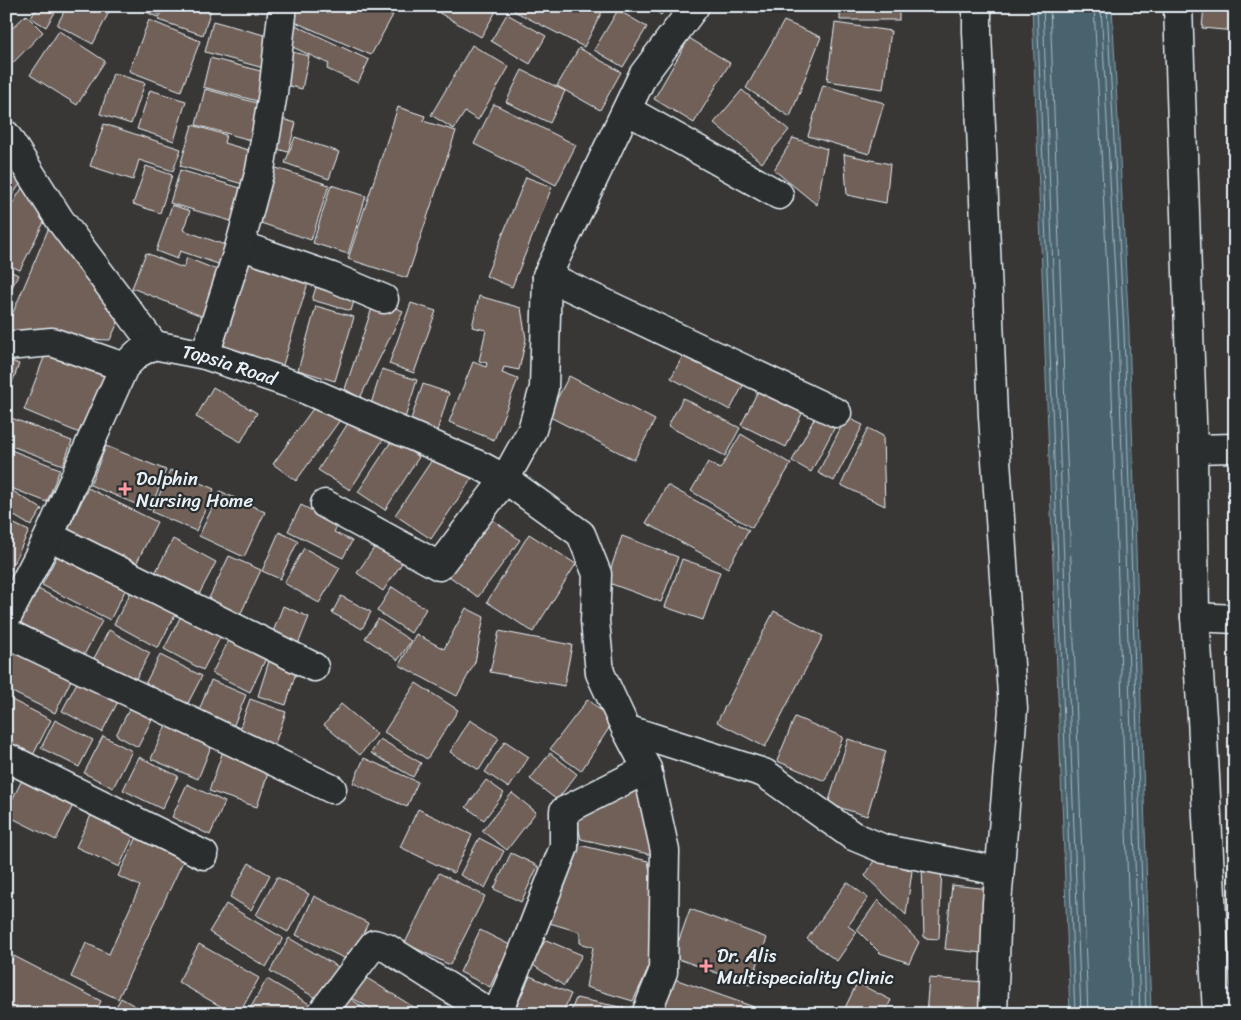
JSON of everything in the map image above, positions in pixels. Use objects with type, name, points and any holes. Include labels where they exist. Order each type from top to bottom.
[{"type":"street","points":[[326,504],[438,566],[505,479],[532,430],[544,388],[547,276],[644,74],[695,6]]},
{"type":"street","points":[[977,6],[993,416],[1013,709],[999,871],[993,1014]]},
{"type":"street","points":[[1178,6],[1193,449],[1195,617],[1217,1014]]},
{"type":"street","points":[[205,355],[240,245],[260,170],[273,93],[282,14]]},
{"type":"street","points":[[627,110],[779,194]]},
{"type":"street","points":[[6,135],[60,220],[154,345],[137,354],[124,367],[49,536],[6,619]]},
{"type":"street","points":[[240,245],[332,277],[384,299]]},
{"type":"street","points":[[547,276],[837,413]]},
{"type":"street","points":[[6,346],[52,342],[124,367]]},
{"type":"street","name":"Topsia Road","points":[[154,345],[205,355],[297,386],[480,466],[505,479],[581,534],[597,574],[595,621],[600,673],[626,729]]},
{"type":"street","points":[[1193,449],[1235,448]]},
{"type":"street","points":[[49,536],[314,667]]},
{"type":"street","points":[[1195,617],[1235,619]]},
{"type":"street","points":[[6,633],[332,789]]},
{"type":"street","points":[[626,729],[764,773],[853,836],[884,850],[999,871]]},
{"type":"street","points":[[626,729],[647,769],[665,851],[663,972],[646,1014]]},
{"type":"street","points":[[6,757],[204,855]]},
{"type":"street","points":[[497,1014],[564,847],[564,810],[647,769]]},
{"type":"street","points":[[321,1014],[374,944],[387,948],[491,1014]]},
{"type":"water","points":[[1032,6],[1112,6],[1129,332],[1151,1014],[1070,1014]]},
{"type":"building","points":[[6,6],[16,6],[6,18]]},
{"type":"building","points":[[38,6],[59,6],[46,27],[31,18]]},
{"type":"building","points":[[67,6],[112,6],[93,44],[57,25]]},
{"type":"building","points":[[133,6],[162,6],[157,17]]},
{"type":"building","points":[[164,6],[212,6],[203,35],[158,20]]},
{"type":"building","points":[[288,6],[362,6],[393,15],[371,55],[288,19]]},
{"type":"building","points":[[439,6],[499,6],[481,37],[436,11]]},
{"type":"building","points":[[516,6],[605,6],[584,47],[514,11]]},
{"type":"building","points":[[649,6],[668,6],[661,15]]},
{"type":"building","points":[[840,6],[899,6],[899,20],[840,20]]},
{"type":"building","points":[[1204,6],[1235,6],[1235,31],[1202,28]]},
{"type":"building","points":[[618,10],[647,27],[623,67],[594,50]]},
{"type":"building","points":[[507,14],[546,36],[530,64],[491,41]]},
{"type":"building","points":[[26,15],[43,32],[6,70],[6,34]]},
{"type":"building","points":[[149,20],[200,41],[181,91],[129,71]]},
{"type":"building","points":[[213,21],[275,38],[267,69],[205,52]]},
{"type":"building","points":[[784,21],[821,37],[790,117],[746,88]]},
{"type":"building","points":[[291,23],[369,60],[358,83],[327,69],[329,64],[282,42]]},
{"type":"building","points":[[835,23],[891,31],[883,89],[827,81]]},
{"type":"building","points":[[59,31],[105,61],[77,105],[30,75]]},
{"type":"building","points":[[689,38],[730,63],[694,123],[654,99]]},
{"type":"building","points":[[472,45],[509,67],[478,120],[465,112],[454,129],[431,115]]},
{"type":"building","points":[[579,48],[621,72],[600,110],[557,86]]},
{"type":"building","points":[[284,50],[309,56],[302,89],[277,83]]},
{"type":"building","points":[[210,58],[272,74],[265,103],[203,87]]},
{"type":"building","points":[[522,70],[565,91],[550,123],[506,102]]},
{"type":"building","points":[[113,73],[145,83],[131,124],[100,114]]},
{"type":"building","points":[[823,85],[884,103],[869,154],[808,136]]},
{"type":"building","points":[[205,89],[268,106],[258,142],[196,125]]},
{"type":"building","points":[[150,90],[186,101],[174,141],[137,129]]},
{"type":"building","points":[[742,90],[789,130],[762,163],[714,123]]},
{"type":"building","points":[[494,104],[576,145],[556,185],[474,144]]},
{"type":"building","points":[[398,107],[425,116],[423,121],[456,131],[407,278],[348,259]]},
{"type":"building","points":[[279,118],[296,123],[288,152],[270,147]]},
{"type":"building","points":[[104,124],[181,149],[173,171],[139,160],[133,180],[90,166]]},
{"type":"building","points":[[192,125],[226,135],[224,143],[255,152],[246,185],[180,166]]},
{"type":"building","points":[[295,137],[339,152],[329,179],[285,163]]},
{"type":"building","points":[[793,138],[827,149],[817,205],[774,170]]},
{"type":"building","points":[[6,145],[24,178],[6,205]]},
{"type":"building","points":[[844,154],[890,164],[886,203],[847,195]]},
{"type":"building","points":[[267,165],[329,185],[311,240],[249,219]]},
{"type":"building","points":[[146,166],[172,175],[160,213],[133,204]]},
{"type":"building","points":[[180,170],[244,189],[234,222],[170,203]]},
{"type":"building","points":[[526,177],[552,187],[512,287],[486,276]]},
{"type":"building","points":[[27,180],[48,214],[20,270],[6,264],[6,214]]},
{"type":"building","points":[[331,185],[366,196],[348,254],[313,243]]},
{"type":"building","points":[[172,205],[190,211],[183,230],[228,246],[221,265],[180,251],[177,259],[156,251]]},
{"type":"building","points":[[50,225],[119,320],[110,340],[6,336],[6,329]]},
{"type":"building","points":[[146,253],[183,268],[187,258],[222,272],[204,317],[132,288]]},
{"type":"building","points":[[252,254],[311,273],[282,368],[222,350]]},
{"type":"building","points":[[6,269],[18,275],[6,300]]},
{"type":"building","points":[[318,281],[357,291],[351,311],[312,300]]},
{"type":"building","points":[[479,296],[521,308],[526,339],[519,370],[504,367],[502,373],[518,379],[494,440],[449,422],[473,362],[486,367],[487,363],[479,361],[486,330],[472,327]]},
{"type":"building","points":[[375,299],[403,311],[360,398],[345,389]]},
{"type":"building","points":[[411,303],[436,311],[414,373],[389,364]]},
{"type":"building","points":[[316,306],[354,317],[335,381],[298,370]]},
{"type":"building","points":[[688,346],[747,378],[730,410],[671,378]]},
{"type":"building","points":[[48,347],[107,370],[82,434],[24,410]]},
{"type":"building","points":[[6,359],[19,364],[6,400]]},
{"type":"building","points":[[382,369],[417,380],[405,418],[370,407]]},
{"type":"building","points":[[569,376],[655,420],[634,460],[548,416]]},
{"type":"building","points":[[764,379],[808,401],[786,447],[741,425]]},
{"type":"building","points":[[423,384],[449,393],[437,431],[410,422]]},
{"type":"building","points":[[213,387],[257,413],[241,442],[196,417]]},
{"type":"building","points":[[683,398],[740,428],[725,456],[668,426]]},
{"type":"building","points":[[317,403],[340,420],[296,481],[273,464]]},
{"type":"building","points":[[817,413],[837,423],[811,472],[792,461]]},
{"type":"building","points":[[6,416],[72,441],[63,465],[6,444]]},
{"type":"building","points":[[352,417],[384,438],[350,490],[318,470]]},
{"type":"building","points":[[846,417],[863,425],[834,481],[818,473]]},
{"type":"building","points":[[868,428],[883,436],[885,506],[841,485]]},
{"type":"building","points":[[741,434],[791,464],[752,528],[691,491],[708,462],[720,469]]},
{"type":"building","points":[[392,440],[419,457],[385,510],[358,492]]},
{"type":"building","points":[[106,446],[166,470],[150,510],[90,485]]},
{"type":"building","points":[[6,448],[60,469],[47,502],[6,486]]},
{"type":"building","points":[[436,454],[472,478],[431,539],[395,515]]},
{"type":"building","points":[[170,470],[214,489],[196,531],[152,512]]},
{"type":"building","points":[[667,485],[749,530],[728,568],[646,523]]},
{"type":"building","points":[[6,487],[42,509],[31,526],[6,511]]},
{"type":"building","points":[[88,488],[157,522],[135,566],[67,532]]},
{"type":"building","points":[[220,491],[265,512],[244,557],[199,536]]},
{"type":"building","points":[[301,505],[338,524],[334,532],[352,541],[343,558],[288,531]]},
{"type":"building","points":[[484,513],[520,540],[478,597],[442,571]]},
{"type":"building","points":[[6,520],[29,531],[9,572],[6,571]]},
{"type":"building","points":[[279,532],[298,541],[280,579],[262,571]]},
{"type":"building","points":[[529,534],[576,564],[533,632],[487,602]]},
{"type":"building","points":[[622,536],[678,557],[661,602],[606,582]]},
{"type":"building","points":[[173,539],[216,562],[196,600],[153,577]]},
{"type":"building","points":[[378,542],[404,560],[383,591],[357,573]]},
{"type":"building","points":[[61,548],[129,583],[110,620],[42,585]]},
{"type":"building","points":[[304,548],[340,568],[319,603],[284,583]]},
{"type":"building","points":[[229,556],[261,570],[235,626],[203,611]]},
{"type":"building","points":[[682,559],[720,572],[703,620],[665,607]]},
{"type":"building","points":[[134,586],[178,609],[158,648],[114,624]]},
{"type":"building","points":[[392,587],[426,609],[411,633],[377,611]]},
{"type":"building","points":[[36,588],[102,621],[84,655],[19,622]]},
{"type":"building","points":[[341,596],[371,612],[362,629],[332,613]]},
{"type":"building","points":[[283,606],[309,617],[297,647],[271,637]]},
{"type":"building","points":[[466,608],[484,617],[475,662],[457,696],[399,665],[416,634],[444,649]]},
{"type":"building","points":[[774,611],[823,636],[765,747],[717,722]]},
{"type":"building","points":[[182,614],[222,634],[203,670],[164,649]]},
{"type":"building","points":[[378,619],[411,641],[398,660],[365,638]]},
{"type":"building","points":[[109,630],[150,653],[133,684],[92,662]]},
{"type":"building","points":[[499,631],[572,645],[564,686],[490,672]]},
{"type":"building","points":[[231,636],[268,654],[250,692],[212,673]]},
{"type":"building","points":[[9,648],[72,678],[55,713],[6,689],[6,655]]},
{"type":"building","points":[[160,655],[202,676],[185,709],[143,688]]},
{"type":"building","points":[[270,658],[298,666],[286,705],[258,696]]},
{"type":"building","points":[[82,673],[122,694],[102,732],[62,711]]},
{"type":"building","points":[[211,680],[246,695],[231,732],[196,718]]},
{"type":"building","points":[[416,683],[458,710],[427,759],[384,732]]},
{"type":"building","points":[[6,697],[51,720],[30,761],[6,749]]},
{"type":"building","points":[[250,699],[286,712],[272,752],[236,739]]},
{"type":"building","points":[[588,699],[613,722],[581,771],[550,749]]},
{"type":"building","points":[[133,702],[155,713],[138,747],[116,735]]},
{"type":"building","points":[[341,704],[377,734],[360,755],[324,725]]},
{"type":"building","points":[[795,717],[843,737],[825,781],[777,761]]},
{"type":"building","points":[[55,720],[93,740],[79,767],[41,748]]},
{"type":"building","points":[[470,720],[499,738],[479,770],[450,752]]},
{"type":"building","points":[[166,725],[212,744],[198,779],[151,759]]},
{"type":"building","points":[[103,736],[132,751],[113,788],[84,773]]},
{"type":"building","points":[[380,739],[421,763],[413,777],[371,753]]},
{"type":"building","points":[[848,739],[886,751],[867,816],[828,804]]},
{"type":"building","points":[[505,741],[529,757],[509,788],[485,772]]},
{"type":"building","points":[[223,751],[270,767],[257,807],[209,791]]},
{"type":"building","points":[[550,753],[577,774],[557,800],[530,779]]},
{"type":"building","points":[[139,757],[178,776],[162,809],[123,790]]},
{"type":"building","points":[[364,758],[418,782],[407,807],[353,783]]},
{"type":"building","points":[[24,776],[75,801],[56,840],[6,815]]},
{"type":"building","points":[[634,779],[653,855],[581,839],[575,814]]},
{"type":"building","points":[[486,780],[504,793],[484,820],[466,807]]},
{"type":"building","points":[[187,784],[225,802],[210,835],[172,817]]},
{"type":"building","points":[[512,793],[536,812],[507,850],[482,831]]},
{"type":"building","points":[[94,809],[137,829],[119,867],[76,847]]},
{"type":"building","points":[[418,809],[472,835],[454,873],[400,847]]},
{"type":"building","points":[[139,833],[186,855],[118,999],[71,977],[86,943],[109,954],[140,886],[118,876]]},
{"type":"building","points":[[479,838],[504,851],[485,888],[460,875]]},
{"type":"building","points":[[579,845],[648,861],[657,910],[653,952],[646,974],[633,1001],[586,987],[593,947],[580,943],[580,932],[546,922]]},
{"type":"building","points":[[511,853],[538,866],[521,902],[494,889]]},
{"type":"building","points":[[876,857],[912,871],[906,915],[865,876]]},
{"type":"building","points":[[249,863],[270,875],[251,910],[230,897]]},
{"type":"building","points":[[922,864],[942,865],[939,939],[924,938]]},
{"type":"building","points":[[439,873],[485,896],[450,965],[405,943]]},
{"type":"building","points":[[277,877],[309,894],[288,932],[256,915]]},
{"type":"building","points":[[847,882],[868,898],[848,926],[857,932],[837,961],[807,939]]},
{"type":"building","points":[[952,885],[990,889],[983,953],[945,949]]},
{"type":"building","points":[[314,896],[368,923],[350,961],[296,935]]},
{"type":"building","points":[[878,900],[919,942],[909,963],[880,953],[857,930]]},
{"type":"building","points":[[226,904],[283,938],[266,967],[209,932]]},
{"type":"building","points":[[690,909],[767,938],[750,985],[673,957]]},
{"type":"building","points":[[480,930],[510,945],[490,987],[460,972]]},
{"type":"building","points":[[289,938],[340,968],[321,1001],[270,971]]},
{"type":"building","points":[[546,940],[582,955],[564,986],[530,963]]},
{"type":"building","points":[[199,944],[259,978],[239,1014],[234,1014],[178,982]]},
{"type":"building","points":[[14,956],[101,1001],[95,1014],[19,1014],[6,1007],[6,971]]},
{"type":"building","points":[[357,972],[425,1014],[379,1014],[344,993]]},
{"type":"building","points":[[530,976],[571,994],[562,1014],[513,1014]]},
{"type":"building","points":[[669,977],[754,1007],[751,1014],[656,1014]]},
{"type":"building","points":[[929,978],[985,982],[983,1014],[926,1014]]},
{"type":"building","points":[[267,979],[313,1006],[305,1014],[247,1014]]},
{"type":"building","points":[[857,983],[891,1000],[884,1014],[842,1014]]},
{"type":"building","points":[[347,996],[372,1014],[333,1014]]},
{"type":"building","points":[[121,998],[149,1014],[112,1014]]},
{"type":"building","points":[[576,998],[625,1008],[623,1014],[570,1014]]},
{"type":"place","name":"Dolphin Nursing Home","points":[[125,489]]},
{"type":"place","name":"Dr. Alis Multispeciality Clinic","points":[[706,966]]}]
